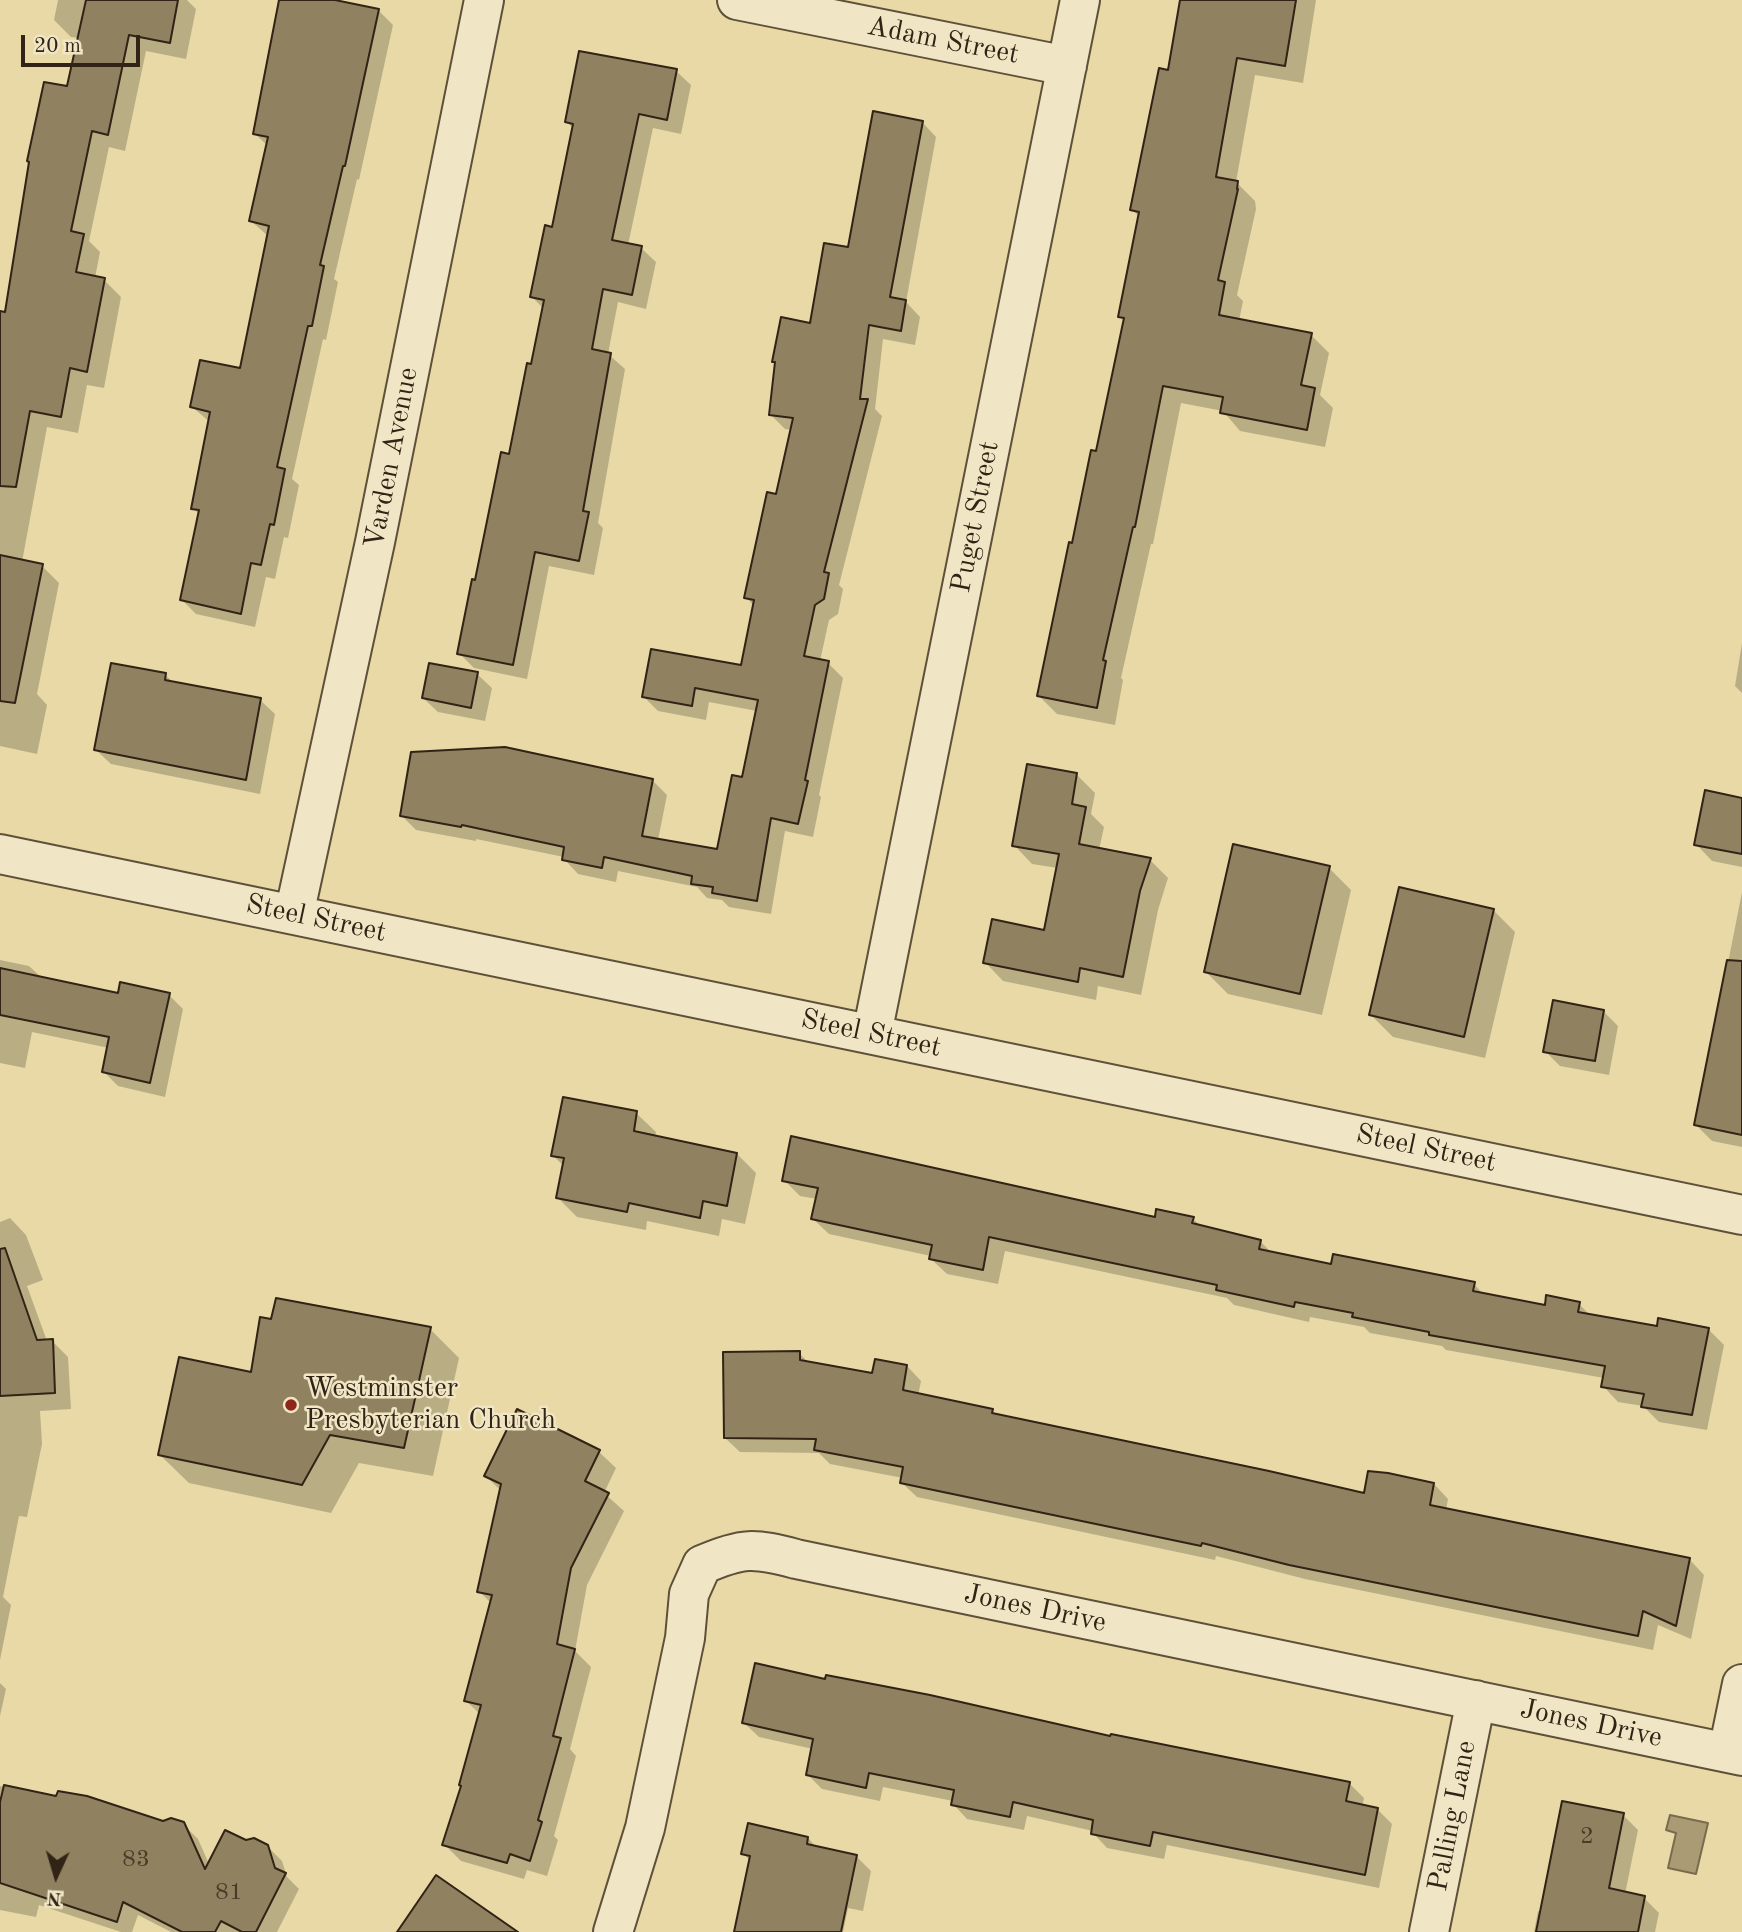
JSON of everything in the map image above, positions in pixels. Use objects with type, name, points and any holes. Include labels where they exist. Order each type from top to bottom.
[{"type":"street","name":"Varden Avenue","points":[[294,915],[375,542],[484,0]]},
{"type":"street","name":"Adam Street","points":[[737,0],[1067,66]]},
{"type":"street","name":"Puget Street","points":[[872,1034],[1080,0]]},
{"type":"street","name":"Steel Street","points":[[0,853],[1742,1215]]},
{"type":"street","name":"Jones Drive","points":[[613,1932],[645,1828],[685,1638],[688,1594],[702,1565],[728,1553],[760,1550],[1735,1754]]},
{"type":"street","points":[[1735,1754],[1742,1684]]},
{"type":"street","name":"Palling Lane","points":[[1429,1932],[1476,1700]]},
{"type":"shaded area","points":[[1670,1815],[1708,1823],[1696,1874],[1668,1868],[1676,1833],[1666,1830]]},
{"type":"building","points":[[86,0],[178,0],[170,43],[129,35],[108,135],[92,131],[71,231],[84,234],[76,272],[105,278],[87,372],[70,368],[61,417],[30,411],[16,487],[0,486],[0,311],[5,312],[29,162],[27,161],[44,82],[67,86]]},
{"type":"building","points":[[279,0],[335,0],[379,9],[345,166],[320,265],[324,266],[312,326],[308,326],[277,467],[285,469],[274,525],[270,524],[261,565],[251,563],[241,614],[180,600],[199,510],[191,509],[210,412],[190,407],[200,360],[240,368],[269,226],[249,221],[268,137],[253,134]]},
{"type":"building","points":[[1180,0],[1296,0],[1285,66],[1237,58],[1216,177],[1238,181],[1218,280],[1225,282],[1219,315],[1312,333],[1301,385],[1315,388],[1307,430],[1220,413],[1223,397],[1163,386],[1135,527],[1103,660],[1106,661],[1097,708],[1037,696],[1069,542],[1072,543],[1091,450],[1096,451],[1124,318],[1118,317],[1139,212],[1130,210],[1159,68],[1168,70]]},
{"type":"building","points":[[579,51],[677,69],[667,120],[639,114],[612,240],[642,246],[632,295],[603,289],[592,349],[611,353],[583,511],[589,512],[579,561],[535,552],[513,665],[457,654],[501,452],[509,454],[527,363],[531,364],[544,300],[530,297],[545,225],[552,227],[573,124],[565,122]]},
{"type":"building","points":[[873,111],[923,121],[890,297],[906,300],[901,331],[869,325],[860,399],[868,399],[824,572],[829,573],[824,599],[815,605],[804,656],[829,661],[805,780],[808,781],[798,824],[771,818],[757,901],[712,893],[713,887],[691,884],[692,876],[604,857],[602,868],[562,860],[564,847],[462,825],[461,827],[400,816],[411,752],[505,747],[653,779],[642,836],[717,849],[732,775],[742,777],[758,700],[695,688],[692,706],[642,697],[651,649],[741,665],[754,600],[744,598],[767,492],[776,494],[793,418],[769,415],[775,362],[772,362],[781,317],[810,323],[824,243],[848,247]]},
{"type":"building","points":[[0,555],[43,564],[15,703],[0,701]]},
{"type":"building","points":[[111,663],[166,673],[165,680],[261,698],[246,780],[94,750]]},
{"type":"building","points":[[429,663],[478,672],[471,708],[422,698]]},
{"type":"building","points":[[1027,764],[1077,773],[1072,804],[1086,807],[1079,844],[1151,858],[1140,891],[1123,977],[1080,968],[1078,982],[983,963],[992,919],[1044,930],[1059,854],[1012,846]]},
{"type":"building","points":[[1705,790],[1742,798],[1742,854],[1694,845]]},
{"type":"building","points":[[1233,844],[1330,866],[1300,994],[1204,972]]},
{"type":"building","points":[[1399,887],[1494,909],[1464,1037],[1369,1015]]},
{"type":"building","points":[[1727,960],[1742,961],[1742,1135],[1694,1125]]},
{"type":"building","points":[[0,968],[118,993],[120,982],[170,993],[150,1083],[102,1072],[109,1037],[0,1015]]},
{"type":"building","points":[[1553,1000],[1604,1010],[1595,1061],[1543,1052]]},
{"type":"building","points":[[563,1097],[637,1111],[634,1131],[737,1153],[727,1206],[703,1201],[700,1218],[629,1203],[627,1212],[556,1198],[564,1158],[551,1156]]},
{"type":"building","points":[[791,1136],[1155,1217],[1156,1209],[1194,1217],[1192,1223],[1261,1240],[1259,1249],[1331,1264],[1333,1254],[1475,1282],[1473,1291],[1545,1305],[1546,1295],[1580,1302],[1578,1312],[1657,1326],[1658,1318],[1709,1328],[1692,1415],[1641,1407],[1644,1394],[1601,1387],[1605,1366],[1429,1335],[1429,1332],[1352,1317],[1353,1313],[1295,1302],[1294,1307],[1216,1290],[1217,1285],[989,1237],[983,1270],[929,1259],[932,1245],[811,1219],[818,1188],[782,1181]]},
{"type":"building","points":[[5,1248],[37,1340],[53,1339],[55,1393],[0,1396],[0,1249]]},
{"type":"building","name":"Westminster Presbyterian Church","points":[[276,1298],[431,1327],[404,1448],[330,1435],[302,1485],[158,1455],[179,1357],[251,1372],[260,1317],[271,1319]]},
{"type":"building","points":[[800,1351],[800,1360],[872,1373],[875,1359],[907,1365],[903,1390],[993,1409],[992,1413],[1364,1493],[1368,1471],[1388,1473],[1434,1483],[1430,1505],[1690,1558],[1676,1626],[1643,1611],[1638,1636],[1289,1565],[1202,1543],[1201,1546],[900,1483],[903,1467],[814,1450],[816,1439],[724,1438],[723,1352]]},
{"type":"building","points":[[517,1409],[600,1450],[585,1481],[609,1493],[571,1568],[557,1644],[575,1649],[553,1736],[561,1738],[538,1820],[542,1822],[530,1861],[510,1854],[507,1863],[442,1845],[461,1786],[459,1785],[481,1705],[464,1701],[492,1595],[477,1592],[501,1484],[484,1476]]},
{"type":"building","points":[[755,1663],[825,1679],[826,1675],[930,1695],[1110,1736],[1111,1734],[1350,1782],[1346,1801],[1378,1808],[1365,1875],[1153,1832],[1150,1846],[1091,1834],[1093,1820],[1013,1802],[1010,1817],[951,1805],[954,1790],[869,1773],[866,1788],[806,1775],[813,1739],[742,1723]]},
{"type":"building","points":[[4,1785],[56,1796],[58,1791],[87,1796],[163,1821],[171,1818],[184,1822],[205,1869],[225,1830],[246,1840],[254,1838],[268,1845],[275,1868],[286,1873],[256,1932],[242,1932],[221,1921],[215,1932],[182,1932],[123,1902],[117,1922],[0,1883],[0,1802]]},
{"type":"building","points":[[1562,1801],[1624,1813],[1609,1888],[1645,1896],[1638,1932],[1536,1932]]},
{"type":"building","points":[[748,1823],[808,1837],[807,1844],[857,1855],[841,1932],[734,1932],[750,1856],[741,1854]]},
{"type":"building","points":[[436,1875],[518,1932],[397,1932]]},
{"type":"place","name":"Westminster Presbyterian Church","points":[[291,1405]]}]
